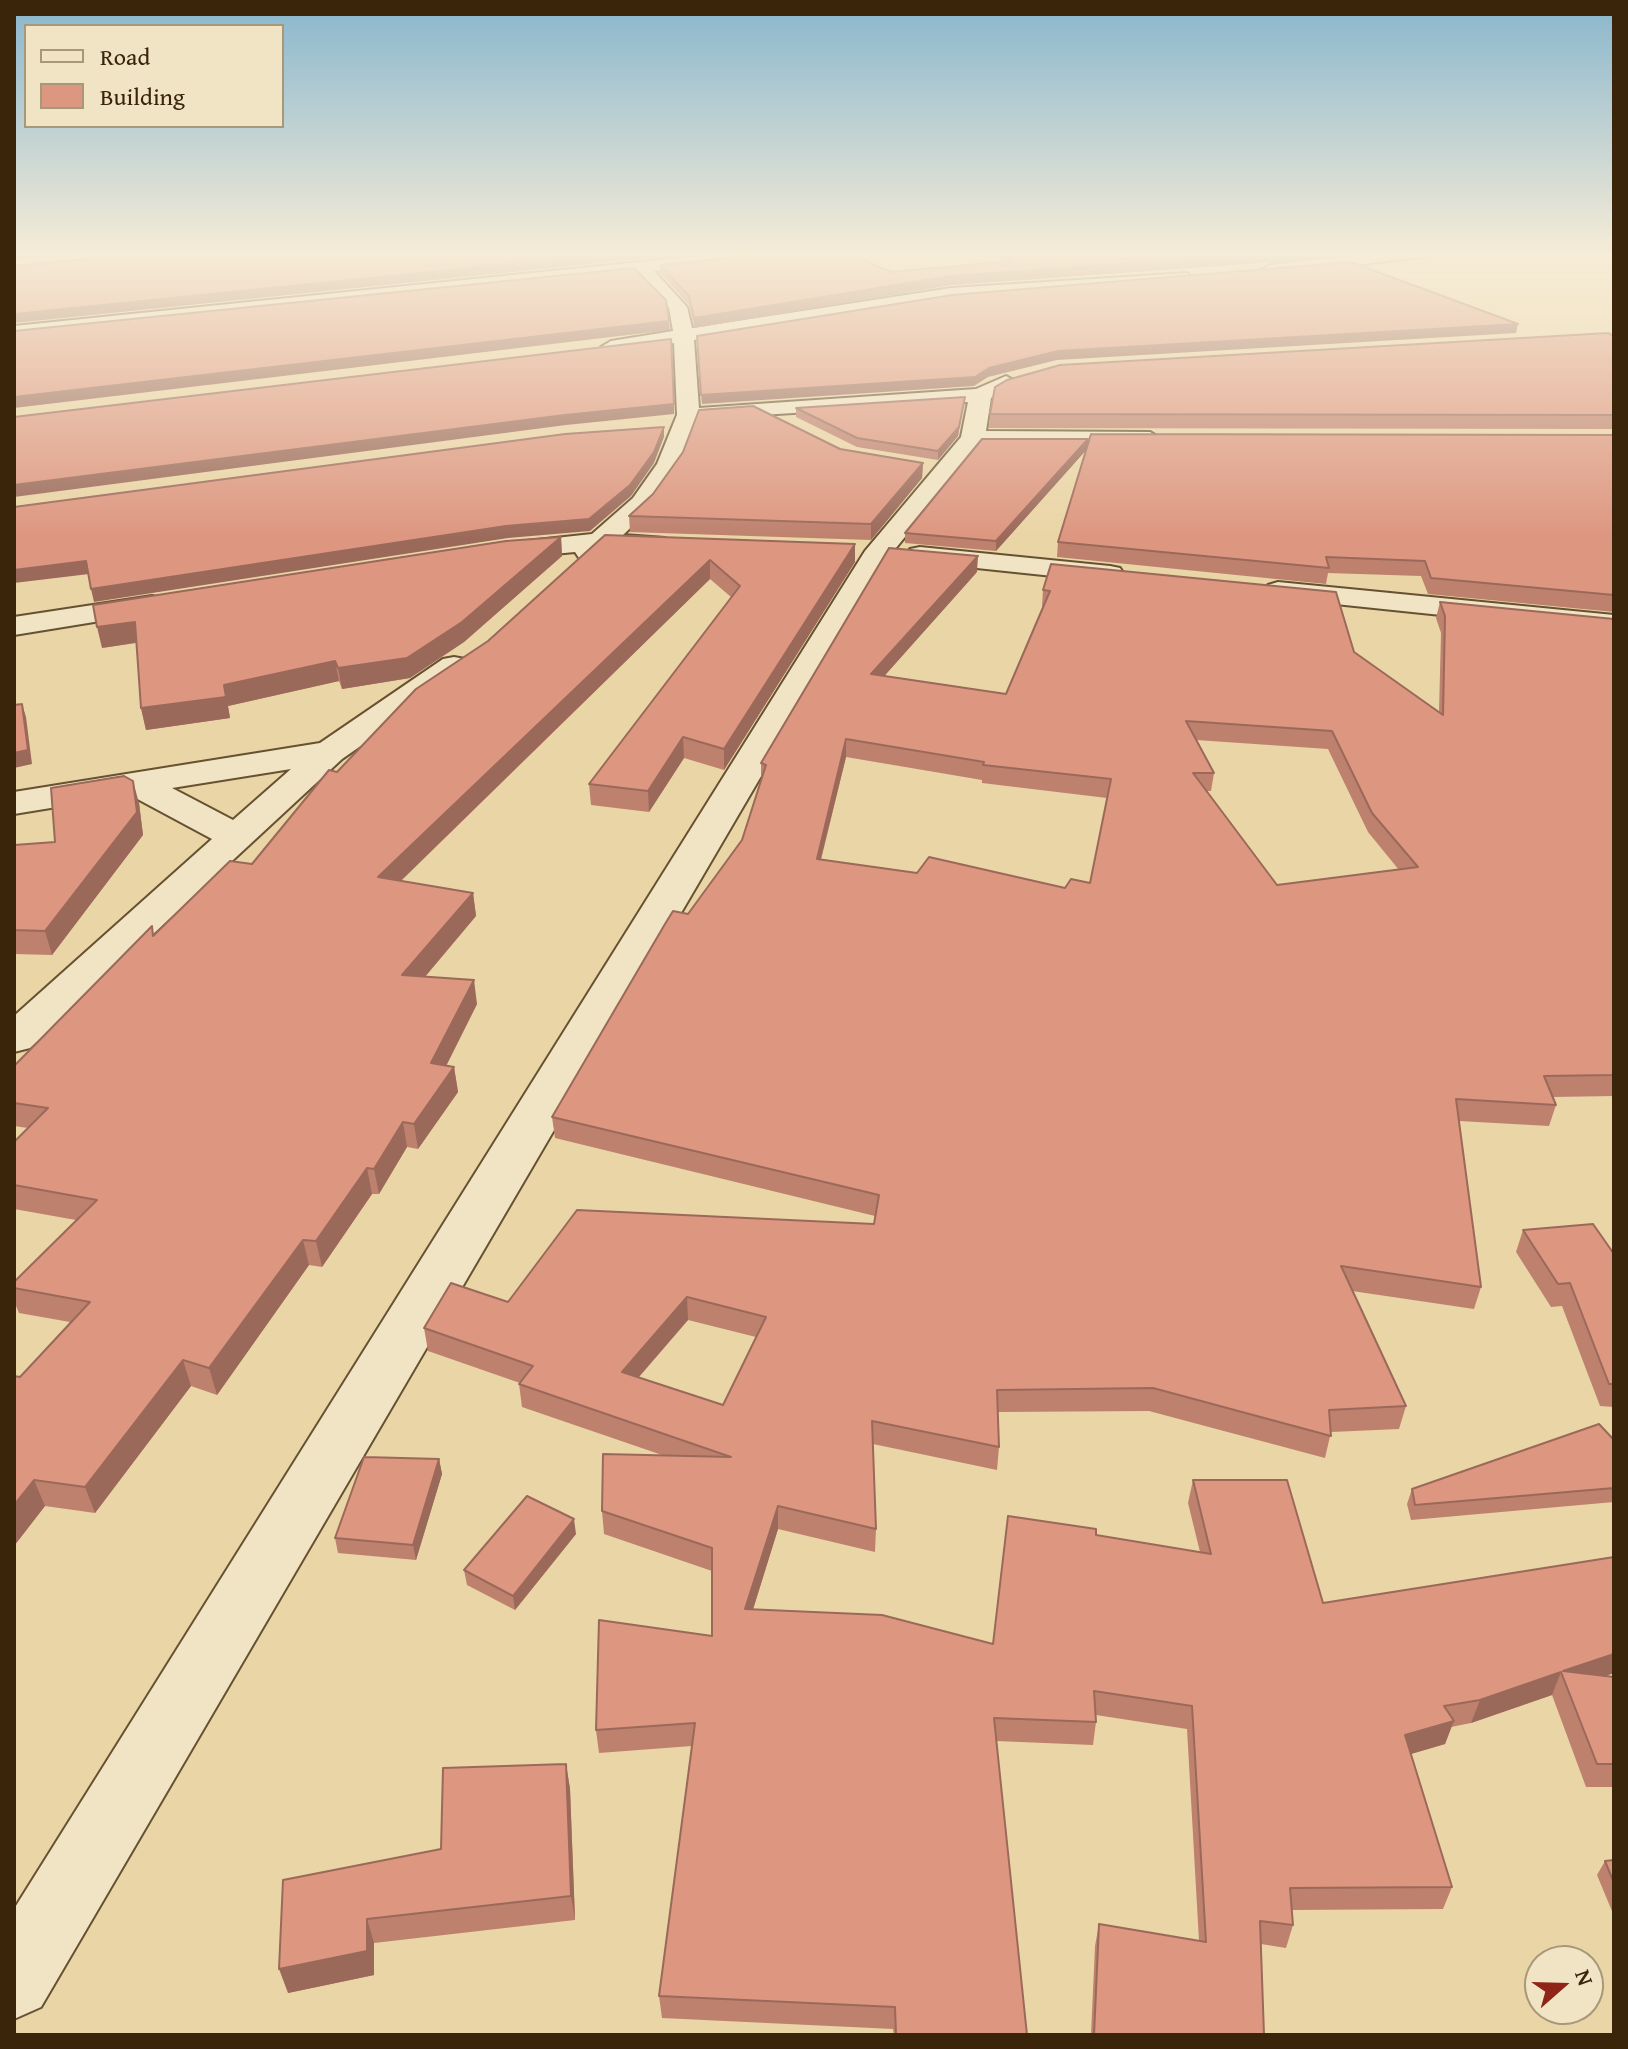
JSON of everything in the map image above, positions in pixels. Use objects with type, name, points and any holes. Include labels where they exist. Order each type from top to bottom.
[{"type":"street","points":[[590,349],[602,348]]},
{"type":"street","points":[[566,572],[642,503],[669,465],[683,348]]},
{"type":"street","points":[[675,423],[757,410],[967,429],[1176,439]]},
{"type":"street","points":[[757,410],[798,432]]},
{"type":"street","points":[[14,1980],[863,551],[967,429]]},
{"type":"street","points":[[477,554],[599,542],[677,545]]},
{"type":"street","points":[[863,551],[1145,577]]},
{"type":"street","points":[[1254,588],[1614,624]]},
{"type":"street","points":[[14,626],[184,600]]},
{"type":"street","points":[[14,1039],[330,752],[477,651]]},
{"type":"street","points":[[14,803],[330,752]]},
{"type":"street","points":[[133,782],[237,837]]},
{"type":"building","points":[[14,348],[440,348],[14,397]]},
{"type":"building","points":[[598,348],[671,348],[674,404],[14,485],[14,417]]},
{"type":"building","points":[[698,348],[1116,348],[1058,351],[989,368],[975,377],[701,395]]},
{"type":"building","points":[[1358,348],[1614,348],[1614,415],[990,414],[995,387],[1007,380],[1060,365]]},
{"type":"building","points":[[965,397],[959,427],[938,451],[857,438],[796,408]]},
{"type":"building","points":[[753,406],[840,449],[923,463],[871,524],[629,516],[653,494],[683,452],[699,410]]},
{"type":"building","points":[[664,427],[654,452],[630,485],[589,519],[506,526],[91,589],[86,561],[14,570],[14,507],[565,434]]},
{"type":"building","points":[[1091,434],[1614,435],[1614,595],[1431,578],[1425,561],[1326,557],[1329,568],[1058,542]]},
{"type":"building","points":[[982,439],[1088,439],[996,541],[905,533]]},
{"type":"building","points":[[605,535],[855,544],[724,749],[683,737],[648,791],[589,784],[740,586],[710,560],[378,877],[473,893],[402,975],[474,980],[431,1063],[454,1067],[414,1124],[403,1122],[374,1169],[367,1168],[316,1241],[303,1240],[209,1368],[183,1360],[85,1487],[34,1480],[14,1505],[14,1376],[20,1377],[90,1302],[14,1288],[14,1282],[97,1200],[14,1185],[14,1142],[48,1108],[14,1103],[14,1066],[152,926],[153,936],[230,861],[252,864],[329,770],[337,772],[416,689],[488,641]]},
{"type":"building","points":[[561,537],[462,622],[407,658],[338,668],[335,661],[224,685],[226,697],[141,708],[135,622],[97,627],[93,605],[506,541]]},
{"type":"building","points":[[889,548],[978,556],[871,674],[1006,694],[1050,591],[1043,590],[1051,564],[1336,592],[1354,652],[1443,715],[1445,616],[1440,602],[1614,619],[1614,1075],[1544,1076],[1556,1105],[1456,1099],[1481,1287],[1341,1266],[1406,1406],[1329,1410],[1331,1436],[1153,1388],[997,1390],[999,1447],[872,1421],[876,1529],[778,1506],[745,1609],[882,1615],[993,1644],[1008,1516],[1096,1529],[1096,1535],[1211,1554],[1193,1480],[1287,1480],[1323,1603],[1614,1557],[1614,1654],[1563,1671],[1614,1677],[1614,1764],[1597,1764],[1561,1672],[1480,1700],[1444,1706],[1454,1721],[1405,1735],[1452,1887],[1290,1888],[1293,1925],[1260,1921],[1264,2035],[1094,2035],[1099,1924],[1206,1942],[1192,1706],[1094,1691],[1096,1722],[994,1718],[1027,2035],[896,2035],[895,2007],[659,1996],[695,1723],[596,1730],[599,1620],[712,1636],[712,1548],[602,1511],[603,1454],[731,1457],[519,1384],[533,1366],[424,1328],[451,1283],[508,1302],[577,1210],[874,1224],[879,1195],[552,1117],[673,911],[688,914],[742,840],[766,765],[761,763]],"holes":[[[1186,721],[1332,731],[1372,813],[1418,867],[1277,885],[1193,773],[1214,773]],[[846,739],[984,762],[983,765],[1111,779],[1090,883],[1071,879],[1065,888],[929,857],[917,873],[817,859]],[[687,1297],[766,1317],[723,1405],[622,1372]]]},
{"type":"building","points":[[22,704],[28,750],[14,753],[14,705]]},
{"type":"building","points":[[124,776],[133,781],[137,812],[45,931],[14,930],[14,845],[55,842],[51,788]]},
{"type":"building","points":[[1593,1224],[1614,1254],[1614,1384],[1609,1384],[1570,1283],[1558,1284],[1523,1230]]},
{"type":"building","points":[[1599,1424],[1614,1440],[1614,1488],[1415,1505],[1412,1489]]},
{"type":"building","points":[[364,1457],[439,1459],[413,1545],[335,1538]]},
{"type":"building","points":[[527,1496],[574,1519],[513,1596],[464,1570]]},
{"type":"building","points":[[566,1764],[571,1896],[367,1919],[367,1951],[279,1969],[283,1880],[441,1849],[443,1768]]},
{"type":"building","points":[[1614,1860],[1614,1883],[1605,1861]]}]
